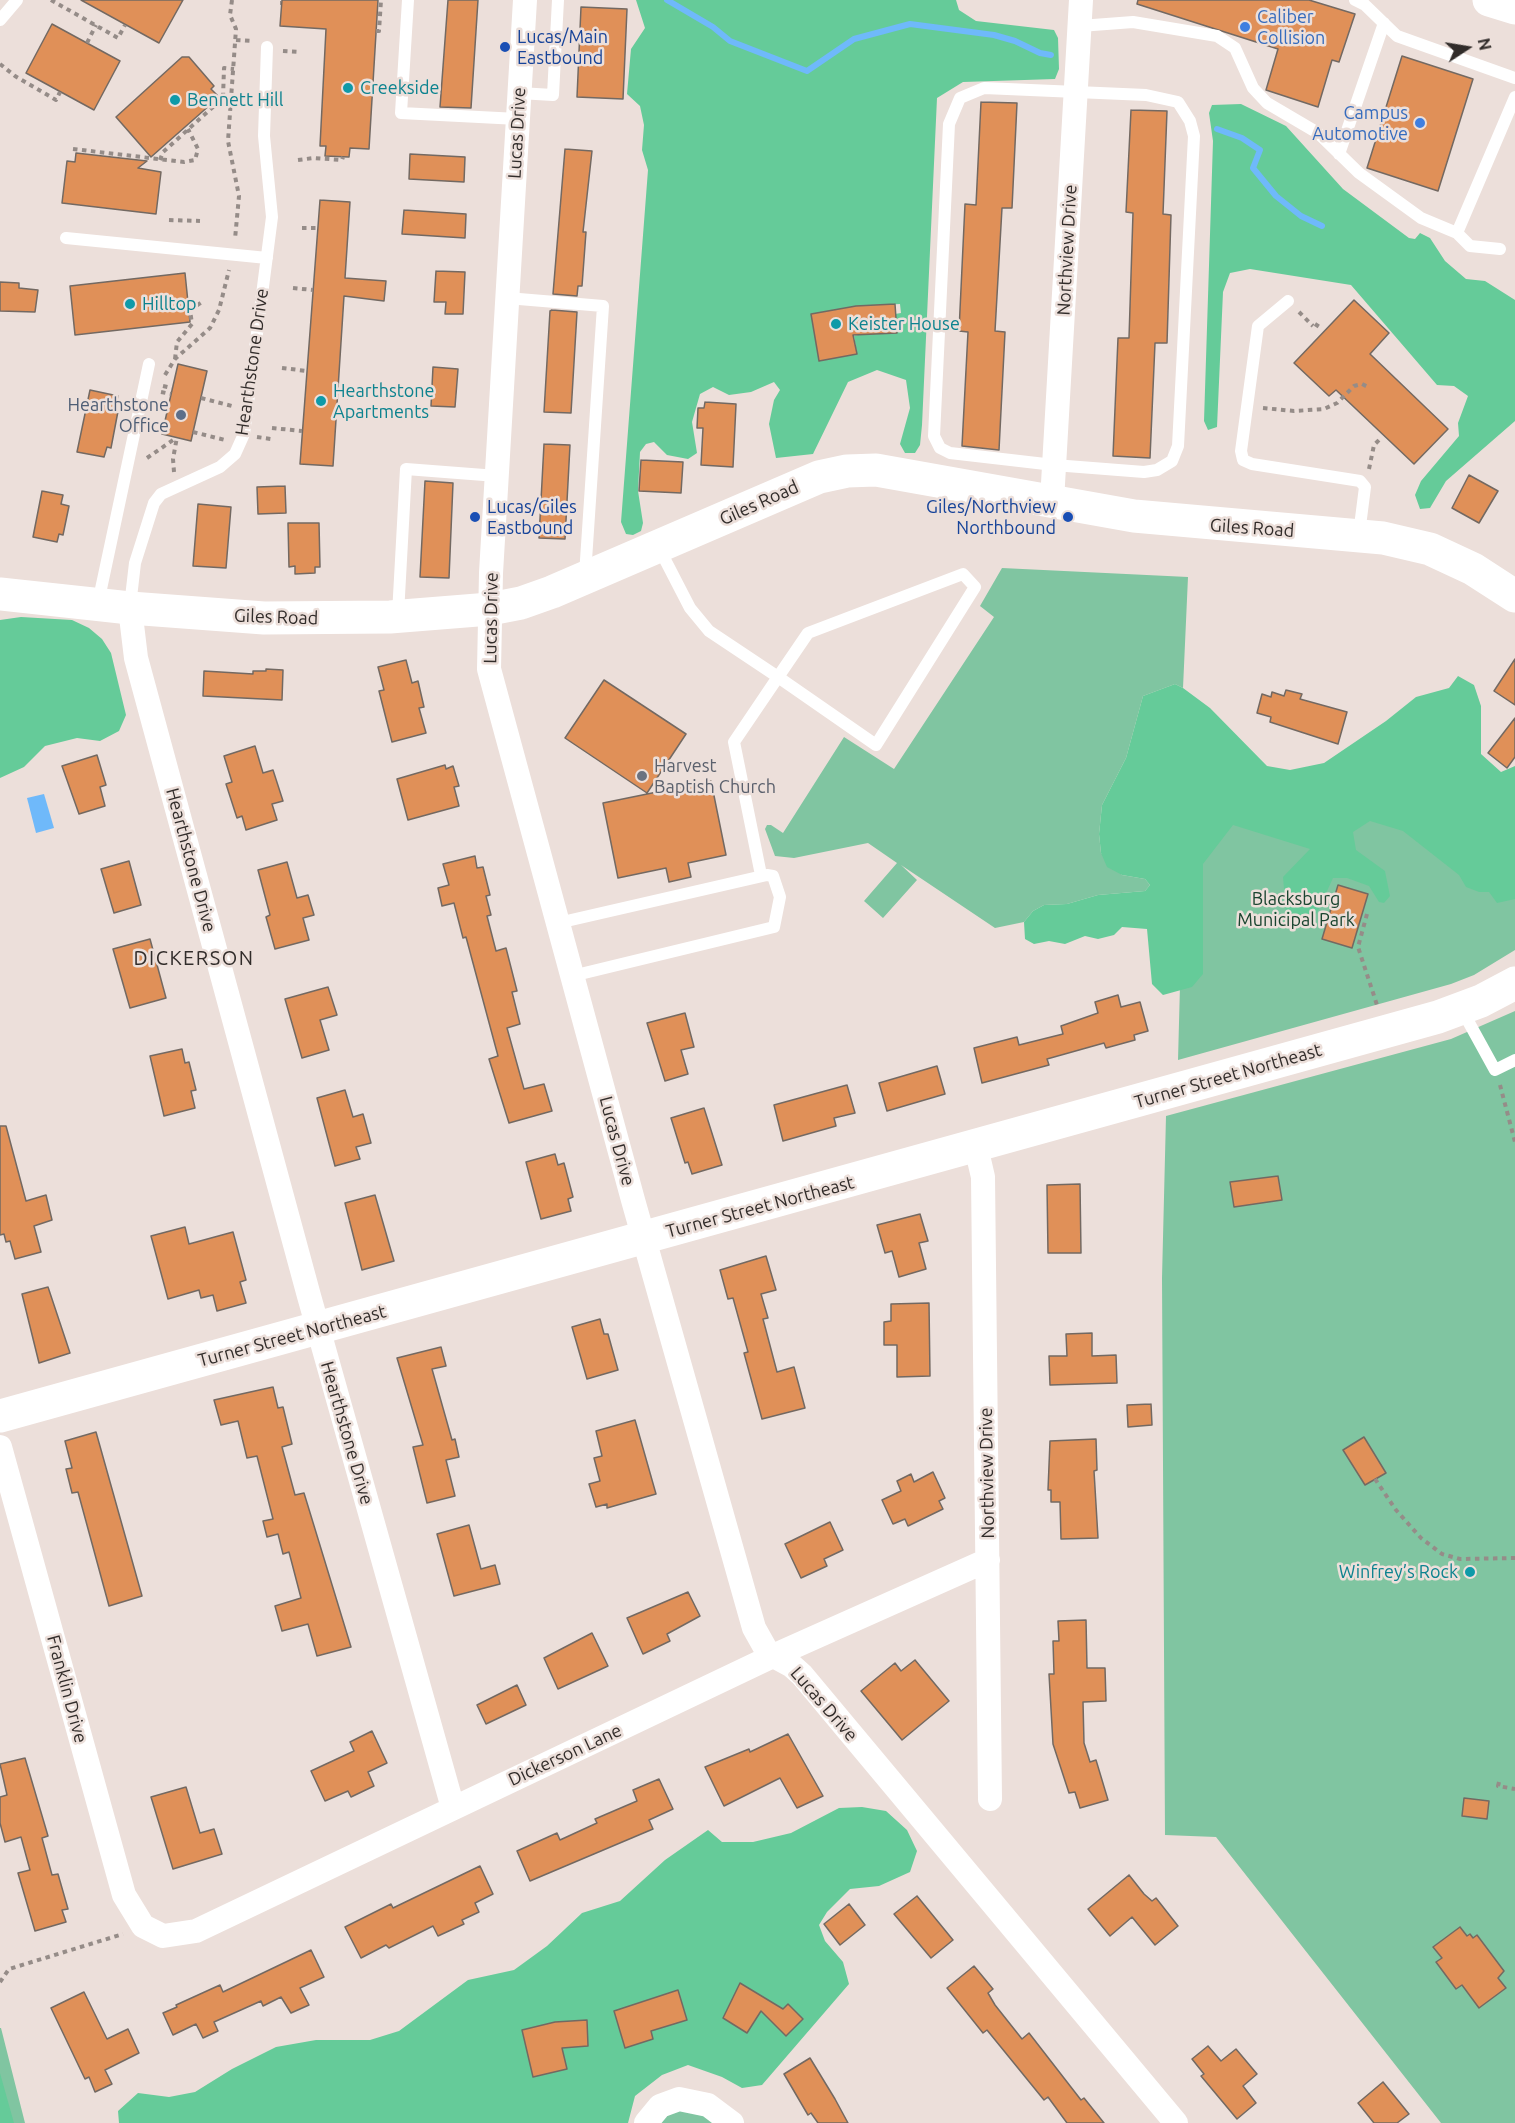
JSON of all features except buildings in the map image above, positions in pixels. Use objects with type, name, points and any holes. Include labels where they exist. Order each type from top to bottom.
[{"type":"street","name":"Lucas Drive","points":[[525,0],[497,476],[489,669],[644,1239],[753,1628],[762,1644],[773,1656],[802,1674],[1176,2123]]},
{"type":"street","name":"Northview Drive","points":[[1052,501],[1081,0]]},
{"type":"street","points":[[1489,0],[1515,8]]},
{"type":"street","name":"Giles Road","points":[[0,594],[130,608],[264,618],[398,617],[490,609],[521,603],[585,579],[792,488],[847,471],[876,470],[1189,523],[1359,536],[1430,549],[1473,569],[1515,596]]},
{"type":"street","name":"Hearthstone Drive","points":[[130,608],[136,658],[318,1329],[453,1808]]},
{"type":"street","name":"Turner Street Northeast","points":[[0,1416],[976,1147],[1462,1009],[1515,983]]},
{"type":"street","name":"Northview Drive","points":[[976,1147],[983,1177],[990,1799]]},
{"type":"street","name":"Franklin Drive","points":[[0,1447],[124,1895],[143,1926]]},
{"type":"street","name":"Dickerson Lane","points":[[143,1926],[164,1936],[190,1934],[773,1656],[988,1560]]},
{"type":"street","points":[[646,2123],[660,2106],[679,2098],[708,2105],[732,2123]]},
{"type":"lane","points":[[0,20],[17,0]]},
{"type":"lane","points":[[408,0],[401,112],[518,119]]},
{"type":"lane","points":[[519,93],[553,95],[558,0]]},
{"type":"lane","points":[[1355,0],[1365,5],[1397,36],[1515,78]]},
{"type":"lane","points":[[1080,26],[1133,22],[1216,36],[1235,48],[1253,88],[1268,103],[1318,134],[1359,173],[1421,218],[1457,233],[1470,246],[1500,249]]},
{"type":"lane","points":[[1339,154],[1384,23]]},
{"type":"lane","name":"Hearthstone Drive","points":[[130,608],[135,563],[154,503],[161,494],[220,467],[235,454],[242,441],[272,218],[264,136],[272,48]]},
{"type":"lane","points":[[984,88],[1146,95],[1178,102],[1190,121],[1194,136],[1178,446],[1172,461],[1157,470],[1143,472],[1054,465],[950,453],[940,448],[933,436],[949,124],[960,98],[984,88]]},
{"type":"lane","points":[[1457,233],[1515,97]]},
{"type":"lane","points":[[66,237],[267,258]]},
{"type":"lane","points":[[507,298],[603,306],[585,579]]},
{"type":"lane","points":[[1288,301],[1258,326],[1241,451],[1243,460],[1252,464],[1360,481],[1365,487],[1359,536]]},
{"type":"lane","points":[[97,604],[149,364]]},
{"type":"lane","points":[[398,617],[406,470],[497,476]]},
{"type":"lane","points":[[659,547],[690,608],[709,631],[778,677],[876,745],[975,587],[963,574],[808,633],[778,677],[734,742],[761,876]]},
{"type":"lane","points":[[558,923],[761,876],[773,876],[780,897],[774,927],[572,976]]},
{"type":"lane","points":[[1462,1009],[1495,1070],[1515,1060]]},
{"type":"path","points":[[51,0],[118,38],[125,24]]},
{"type":"path","points":[[232,0],[230,15],[237,29],[228,141],[239,196],[234,243]]},
{"type":"path","points":[[376,31],[379,31],[381,0]]},
{"type":"path","points":[[87,43],[96,25]]},
{"type":"path","points":[[236,40],[255,41]]},
{"type":"path","points":[[272,48],[300,52]]},
{"type":"path","points":[[0,64],[15,76],[56,100],[60,92]]},
{"type":"path","points":[[159,160],[163,152],[223,98],[225,68],[234,69]]},
{"type":"path","points":[[73,149],[159,160],[195,160],[198,149],[188,129]]},
{"type":"path","points":[[298,160],[314,158],[342,160],[343,157]]},
{"type":"path","points":[[169,219],[200,220]]},
{"type":"path","points":[[302,228],[317,228]]},
{"type":"path","points":[[159,403],[166,373],[175,359],[210,328],[219,310],[231,265]]},
{"type":"path","points":[[293,288],[313,290]]},
{"type":"path","points":[[175,359],[177,342],[192,324],[190,310],[202,302]]},
{"type":"path","points":[[1316,324],[1321,328]]},
{"type":"path","points":[[282,368],[307,371]]},
{"type":"path","points":[[1280,410],[1324,409],[1337,403],[1354,386],[1362,384],[1368,387]]},
{"type":"path","points":[[163,386],[172,388]]},
{"type":"path","points":[[161,392],[171,394]]},
{"type":"path","points":[[201,398],[236,407]]},
{"type":"path","points":[[272,428],[302,431]]},
{"type":"path","points":[[193,432],[229,441]]},
{"type":"path","points":[[147,458],[177,437],[173,459]]},
{"type":"path","points":[[1374,445],[1380,439]]},
{"type":"path","points":[[145,469],[149,447]]},
{"type":"path","points":[[1367,914],[1358,947],[1379,1012]]},
{"type":"path","points":[[1504,1098],[1515,1142]]},
{"type":"path","points":[[1375,1479],[1391,1503],[1415,1531],[1442,1554],[1460,1559],[1515,1558]]},
{"type":"path","points":[[1499,1782],[1498,1786],[1515,1789]]},
{"type":"path","points":[[0,1982],[9,1969],[143,1926]]},
{"type":"green space","points":[[636,0],[956,0],[959,10],[976,21],[1054,30],[1058,38],[1059,69],[1055,79],[963,82],[937,98],[922,425],[920,445],[915,453],[905,453],[900,444],[910,408],[906,380],[877,370],[848,382],[813,454],[776,458],[769,424],[774,400],[780,390],[774,382],[751,392],[729,395],[713,387],[700,394],[692,422],[697,453],[688,459],[667,455],[654,442],[646,444],[640,452],[638,491],[643,523],[641,531],[633,535],[626,534],[621,522],[648,170],[642,150],[644,125],[640,106],[627,94],[631,49],[645,28]],"holes":[[[900,304],[901,313],[895,314],[896,333],[883,334],[881,305]],[[857,306],[862,334],[854,336],[857,354],[819,361],[811,314]]]},
{"type":"green space","points":[[1241,104],[1286,126],[1343,189],[1409,238],[1415,239],[1420,233],[1430,238],[1445,261],[1466,279],[1485,281],[1515,300],[1515,421],[1446,481],[1430,508],[1420,509],[1415,495],[1421,481],[1459,436],[1458,423],[1468,396],[1454,386],[1437,385],[1351,285],[1250,269],[1230,273],[1223,292],[1217,427],[1208,430],[1204,421],[1213,141],[1209,113],[1212,105]]},
{"type":"green space","points":[[1002,568],[1188,577],[1183,688],[1175,684],[1143,696],[1126,758],[1102,805],[1099,834],[1101,853],[1122,875],[1145,879],[1150,885],[1145,891],[1098,895],[1067,904],[1044,905],[1033,911],[1024,922],[995,928],[901,865],[917,880],[883,918],[864,901],[897,863],[868,843],[794,858],[775,856],[765,829],[767,825],[771,825],[783,833],[844,737],[894,769],[994,617],[980,606]]},
{"type":"green space","points":[[21,617],[72,620],[89,628],[102,639],[111,653],[126,715],[119,731],[100,741],[77,738],[45,746],[24,767],[0,778],[0,620]]},
{"type":"green space","points":[[1458,676],[1474,685],[1481,706],[1481,754],[1501,772],[1515,766],[1515,899],[1497,903],[1489,892],[1479,892],[1466,887],[1459,875],[1403,831],[1370,821],[1353,832],[1356,850],[1385,871],[1390,896],[1384,903],[1379,902],[1369,886],[1347,878],[1333,878],[1317,913],[1301,924],[1286,914],[1283,877],[1310,849],[1233,825],[1203,864],[1203,974],[1192,987],[1163,995],[1152,984],[1147,929],[1122,927],[1114,935],[1098,939],[1085,936],[1065,944],[1049,941],[1034,944],[1025,939],[1024,922],[1033,911],[1044,905],[1067,904],[1098,895],[1145,891],[1150,885],[1145,879],[1122,875],[1107,867],[1101,853],[1099,834],[1102,805],[1126,758],[1143,696],[1175,684],[1183,688],[1210,708],[1267,766],[1290,770],[1324,763],[1386,721],[1416,697],[1449,688]]},
{"type":"green space","name":"Blacksburg Municipal Park","points":[[1186,761],[1515,861],[1515,950],[1474,975],[1451,984],[1178,1060]]},
{"type":"green space","points":[[1515,1011],[1515,2123],[1441,2123],[1216,1837],[1165,1835],[1162,1278],[1166,1116],[1451,1039]]},
{"type":"green space","points":[[862,1807],[886,1811],[907,1830],[917,1851],[910,1872],[879,1886],[850,1889],[827,1912],[819,1925],[825,1941],[843,1962],[849,1984],[762,2085],[742,2088],[722,2077],[688,2065],[662,2075],[635,2096],[628,2123],[119,2123],[118,2111],[138,2093],[169,2097],[195,2092],[232,2069],[276,2047],[316,2040],[370,2040],[399,2031],[468,1980],[514,1970],[547,1946],[582,1913],[620,1901],[665,1860],[708,1830],[722,1842],[753,1842],[791,1833],[839,1808]]},
{"type":"green space","points":[[1,2028],[25,2123],[0,2123]]},
{"type":"green space","points":[[0,2073],[14,2123],[0,2123]]},
{"type":"green space","points":[[681,2109],[704,2114],[717,2123],[657,2123],[660,2119]]},
{"type":"water","points":[[44,794],[54,828],[36,833],[27,798]]},
{"type":"waterway","points":[[667,0],[713,27],[730,41],[807,71],[854,39],[910,24],[994,35],[1051,55]]},
{"type":"waterway","points":[[1217,129],[1242,138],[1260,150],[1253,168],[1276,196],[1301,216],[1322,226]]},
{"type":"place","name":"Caliber Collision","points":[[1245,27]]},
{"type":"place","name":"Lucas/Main Eastbound","points":[[505,47]]},
{"type":"place","name":"Creekside","points":[[348,88]]},
{"type":"place","name":"Bennett Hill","points":[[175,100]]},
{"type":"place","name":"Campus Automotive","points":[[1420,123]]},
{"type":"place","name":"Hilltop","points":[[130,304]]},
{"type":"place","name":"Keister House","points":[[836,324]]},
{"type":"place","name":"Hearthstone Apartments","points":[[321,401]]},
{"type":"place","name":"Hearthstone Office","points":[[181,415]]},
{"type":"place","name":"Lucas/Giles Eastbound","points":[[475,517]]},
{"type":"place","name":"Giles/Northview Northbound","points":[[1068,517]]},
{"type":"place","name":"Harvest Baptish Church","points":[[642,776]]},
{"type":"place","name":"Winfrey’s Rock","points":[[1470,1572]]},
{"type":"district","name":"DICKERSON","points":[[194,958]]}]
